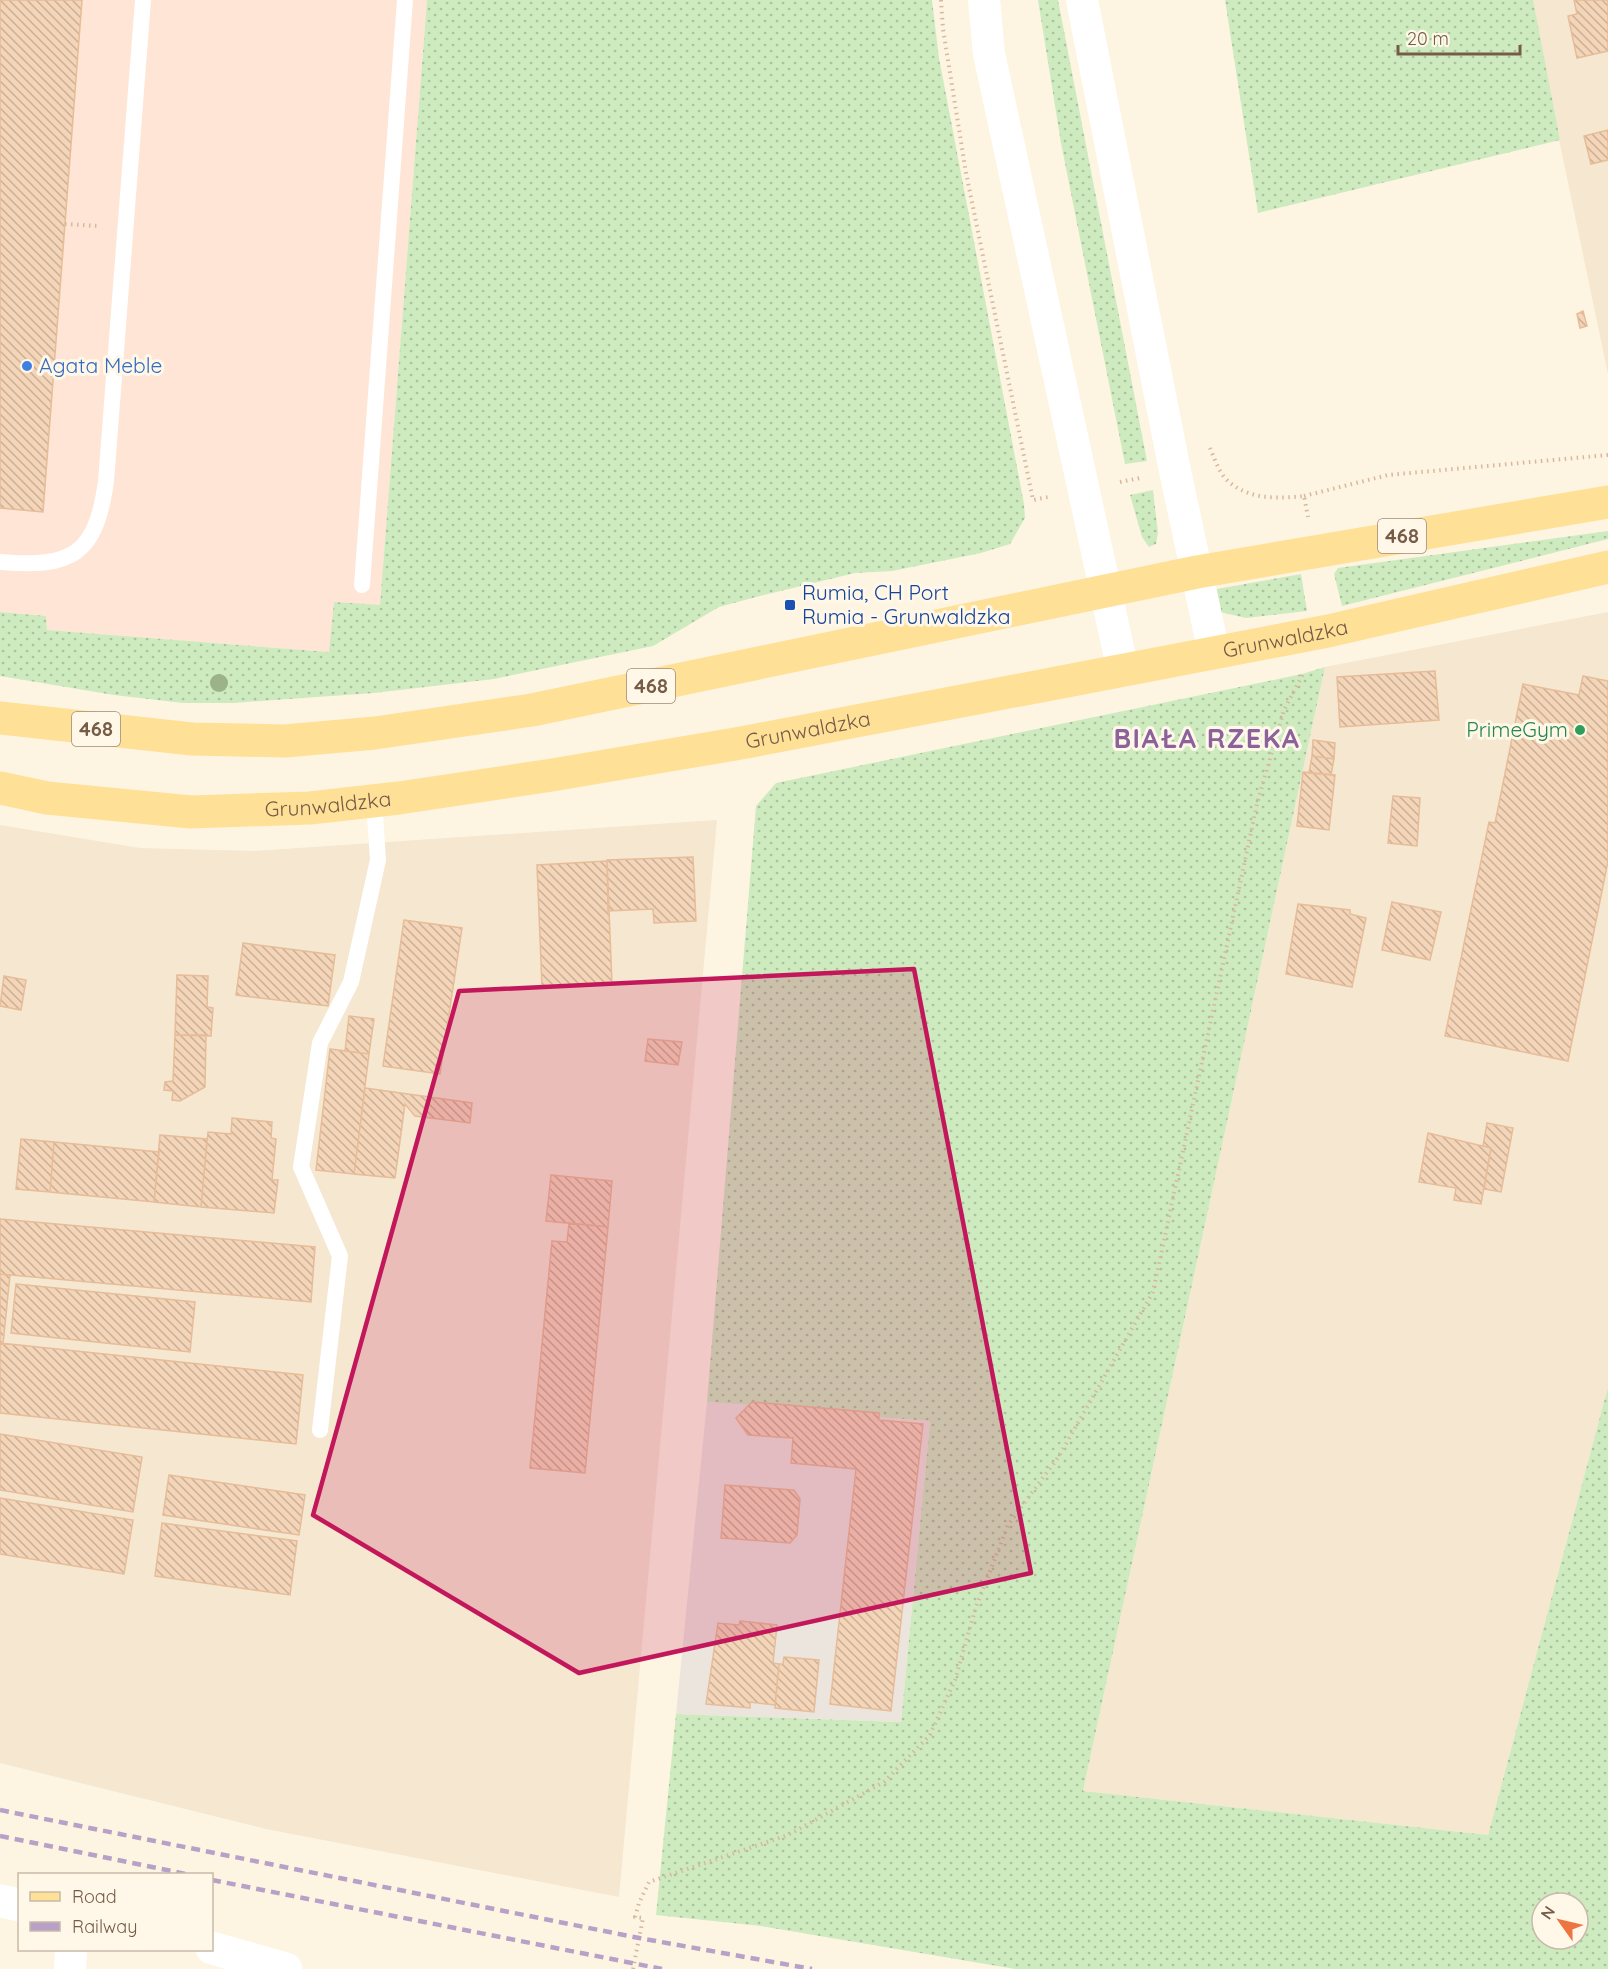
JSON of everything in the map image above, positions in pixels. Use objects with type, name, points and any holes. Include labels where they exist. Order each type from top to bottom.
[{"type":"main road","name":"468","points":[[0,718],[192,739],[285,741],[375,733],[532,710],[1197,572],[1608,502]]},
{"type":"main road","name":"Grunwaldzka","points":[[0,789],[47,798],[190,812],[310,808],[374,801],[552,776],[729,745],[1328,631],[1608,567]]},
{"type":"street","points":[[984,0],[989,54],[1123,670]]},
{"type":"street","points":[[1082,0],[1175,471],[1214,652]]},
{"type":"street","points":[[0,1902],[18,1905]]},
{"type":"street","points":[[213,1948],[286,1969]]},
{"type":"street","points":[[70,1969],[71,1951]]},
{"type":"lane","points":[[0,562],[57,562],[83,547],[101,516],[106,481],[143,0]]},
{"type":"lane","points":[[362,585],[405,0]]},
{"type":"lane","points":[[320,1430],[340,1256],[301,1167],[320,1043],[351,982],[378,860],[374,801]]},
{"type":"path","points":[[941,0],[943,29],[966,172],[1033,500],[1217,462]]},
{"type":"path","points":[[1304,496],[1388,475],[1608,455]]},
{"type":"path","points":[[633,1969],[643,1918],[635,1917],[639,1902],[649,1882],[788,1835],[884,1782],[930,1735],[955,1680],[976,1607],[1008,1525],[1059,1456],[1153,1293],[1257,804],[1284,710],[1307,664]]},
{"type":"highlighted area","points":[[914,969],[1031,1573],[579,1673],[313,1515],[459,991]]},
{"type":"shaded area","points":[[0,0],[427,0],[380,605],[329,652],[47,630],[46,616],[0,612]]},
{"type":"shaded area","points":[[1531,0],[1608,0],[1608,374],[1534,20]]},
{"type":"shaded area","points":[[1608,612],[1608,1387],[1488,1835],[1083,1791],[1325,667]]},
{"type":"shaded area","points":[[717,820],[619,1897],[266,1829],[0,1763],[0,825],[140,848],[254,851]]},
{"type":"shaded area","points":[[707,1402],[747,1405],[752,1402],[879,1413],[879,1417],[930,1421],[901,1722],[676,1714]]},
{"type":"green space","points":[[427,0],[932,0],[939,58],[1024,504],[1025,518],[1010,544],[981,553],[892,571],[855,573],[756,597],[719,607],[653,646],[494,679],[374,693],[233,703],[183,703],[114,695],[0,676],[0,612],[46,616],[47,630],[329,652],[334,602],[380,605]]},
{"type":"green space","points":[[1038,0],[1058,0],[1147,461],[1125,464],[1061,143]]},
{"type":"green space","points":[[1225,0],[1533,0],[1560,140],[1258,213]]},
{"type":"green space","points":[[1153,490],[1158,533],[1156,544],[1149,547],[1142,537],[1130,495]]},
{"type":"green space","points":[[1608,531],[1608,539],[1342,606],[1334,574],[1338,568]]},
{"type":"green space","points":[[1301,574],[1307,611],[1246,618],[1215,611],[1211,590]]},
{"type":"green space","points":[[1325,667],[1083,1791],[1488,1835],[1608,1387],[1608,1969],[1015,1969],[761,1926],[656,1915],[676,1714],[901,1722],[930,1421],[878,1417],[878,1413],[752,1402],[748,1405],[707,1402],[756,806],[776,783],[1302,674]]},
{"type":"building","name":"Agata Meble","points":[[0,0],[82,0],[43,512],[0,508]]},
{"type":"building","points":[[1574,0],[1608,0],[1608,51],[1577,58],[1568,16],[1577,14]]},
{"type":"building","points":[[1608,130],[1608,160],[1591,164],[1584,136]]},
{"type":"building","points":[[1583,311],[1587,326],[1580,328],[1577,314]]},
{"type":"building","points":[[1435,671],[1439,720],[1340,727],[1337,677]]},
{"type":"building","points":[[1583,676],[1608,681],[1608,861],[1568,1061],[1445,1036],[1489,822],[1495,823],[1523,684],[1579,695]]},
{"type":"building","points":[[1313,740],[1335,743],[1334,759],[1312,756]]},
{"type":"building","points":[[1312,756],[1334,759],[1331,775],[1309,773]]},
{"type":"building","points":[[1303,772],[1335,775],[1329,830],[1297,826]]},
{"type":"building","points":[[1393,796],[1420,798],[1417,846],[1388,843]]},
{"type":"building","points":[[693,857],[696,921],[654,923],[653,909],[608,911],[607,860]]},
{"type":"building","points":[[607,861],[612,984],[542,987],[537,865]]},
{"type":"building","points":[[1392,902],[1441,912],[1430,960],[1382,950]]},
{"type":"building","points":[[1298,904],[1350,910],[1350,914],[1366,918],[1352,987],[1286,974]]},
{"type":"building","points":[[404,920],[462,928],[440,1074],[383,1066]]},
{"type":"building","points":[[243,943],[335,955],[328,1006],[236,995]]},
{"type":"building","points":[[177,975],[208,976],[207,1007],[213,1008],[211,1036],[175,1035]]},
{"type":"building","points":[[4,976],[26,980],[21,1010],[0,1006]]},
{"type":"building","points":[[349,1016],[374,1019],[369,1054],[345,1051]]},
{"type":"building","points":[[175,1035],[206,1035],[205,1087],[180,1101],[172,1100],[173,1091],[164,1090],[165,1082],[173,1081]]},
{"type":"building","points":[[648,1039],[682,1042],[678,1065],[645,1061]]},
{"type":"building","points":[[330,1049],[369,1054],[354,1174],[316,1170]]},
{"type":"building","points":[[365,1088],[472,1103],[470,1123],[415,1116],[405,1104],[395,1178],[354,1174]]},
{"type":"building","points":[[232,1118],[272,1122],[271,1138],[276,1139],[272,1180],[278,1180],[274,1213],[201,1207],[208,1132],[231,1134]]},
{"type":"building","points":[[1487,1123],[1513,1128],[1501,1192],[1484,1189],[1491,1148],[1483,1146]]},
{"type":"building","points":[[1428,1133],[1491,1148],[1481,1204],[1454,1200],[1456,1188],[1419,1182]]},
{"type":"building","points":[[160,1135],[207,1139],[201,1207],[154,1202]]},
{"type":"building","points":[[21,1139],[54,1142],[50,1192],[16,1189]]},
{"type":"building","points":[[54,1142],[159,1152],[154,1202],[50,1192]]},
{"type":"building","points":[[551,1175],[612,1181],[608,1227],[546,1221]]},
{"type":"building","points":[[0,1219],[315,1247],[311,1302],[0,1274]]},
{"type":"building","points":[[569,1223],[608,1227],[585,1473],[530,1468],[552,1241],[567,1242]]},
{"type":"building","points":[[0,1274],[10,1275],[3,1344],[0,1343]]},
{"type":"building","points":[[16,1284],[195,1302],[190,1352],[11,1333]]},
{"type":"building","points":[[0,1343],[303,1375],[296,1444],[0,1413]]},
{"type":"building","points":[[752,1402],[879,1413],[879,1420],[923,1424],[891,1711],[830,1704],[856,1469],[791,1463],[793,1438],[748,1435],[736,1418]]},
{"type":"building","points":[[0,1434],[142,1457],[133,1512],[0,1490]]},
{"type":"building","points":[[169,1475],[305,1495],[299,1535],[163,1515]]},
{"type":"building","points":[[725,1485],[794,1490],[800,1499],[797,1535],[790,1543],[721,1538]]},
{"type":"building","points":[[0,1498],[133,1520],[124,1574],[0,1554]]},
{"type":"building","points":[[162,1523],[297,1541],[290,1595],[155,1576]]},
{"type":"building","points":[[740,1621],[777,1625],[773,1663],[779,1664],[775,1705],[750,1702],[750,1708],[706,1704],[718,1623],[739,1625]]},
{"type":"building","points":[[784,1657],[819,1660],[814,1712],[775,1708],[779,1664],[783,1664]]},
{"type":"railway","points":[[0,1810],[639,1938],[812,1969]]},
{"type":"railway","points":[[0,1836],[181,1873]]},
{"type":"railway","points":[[213,1880],[662,1969]]},
{"type":"place","name":"Agata Meble","points":[[27,366]]},
{"type":"place","name":"Rumia, CH Port Rumia - Grunwaldzka","points":[[790,605]]},
{"type":"place","name":"PrimeGym","points":[[1580,730]]},
{"type":"district","name":"BIAŁA RZEKA","points":[[1207,739]]}]
